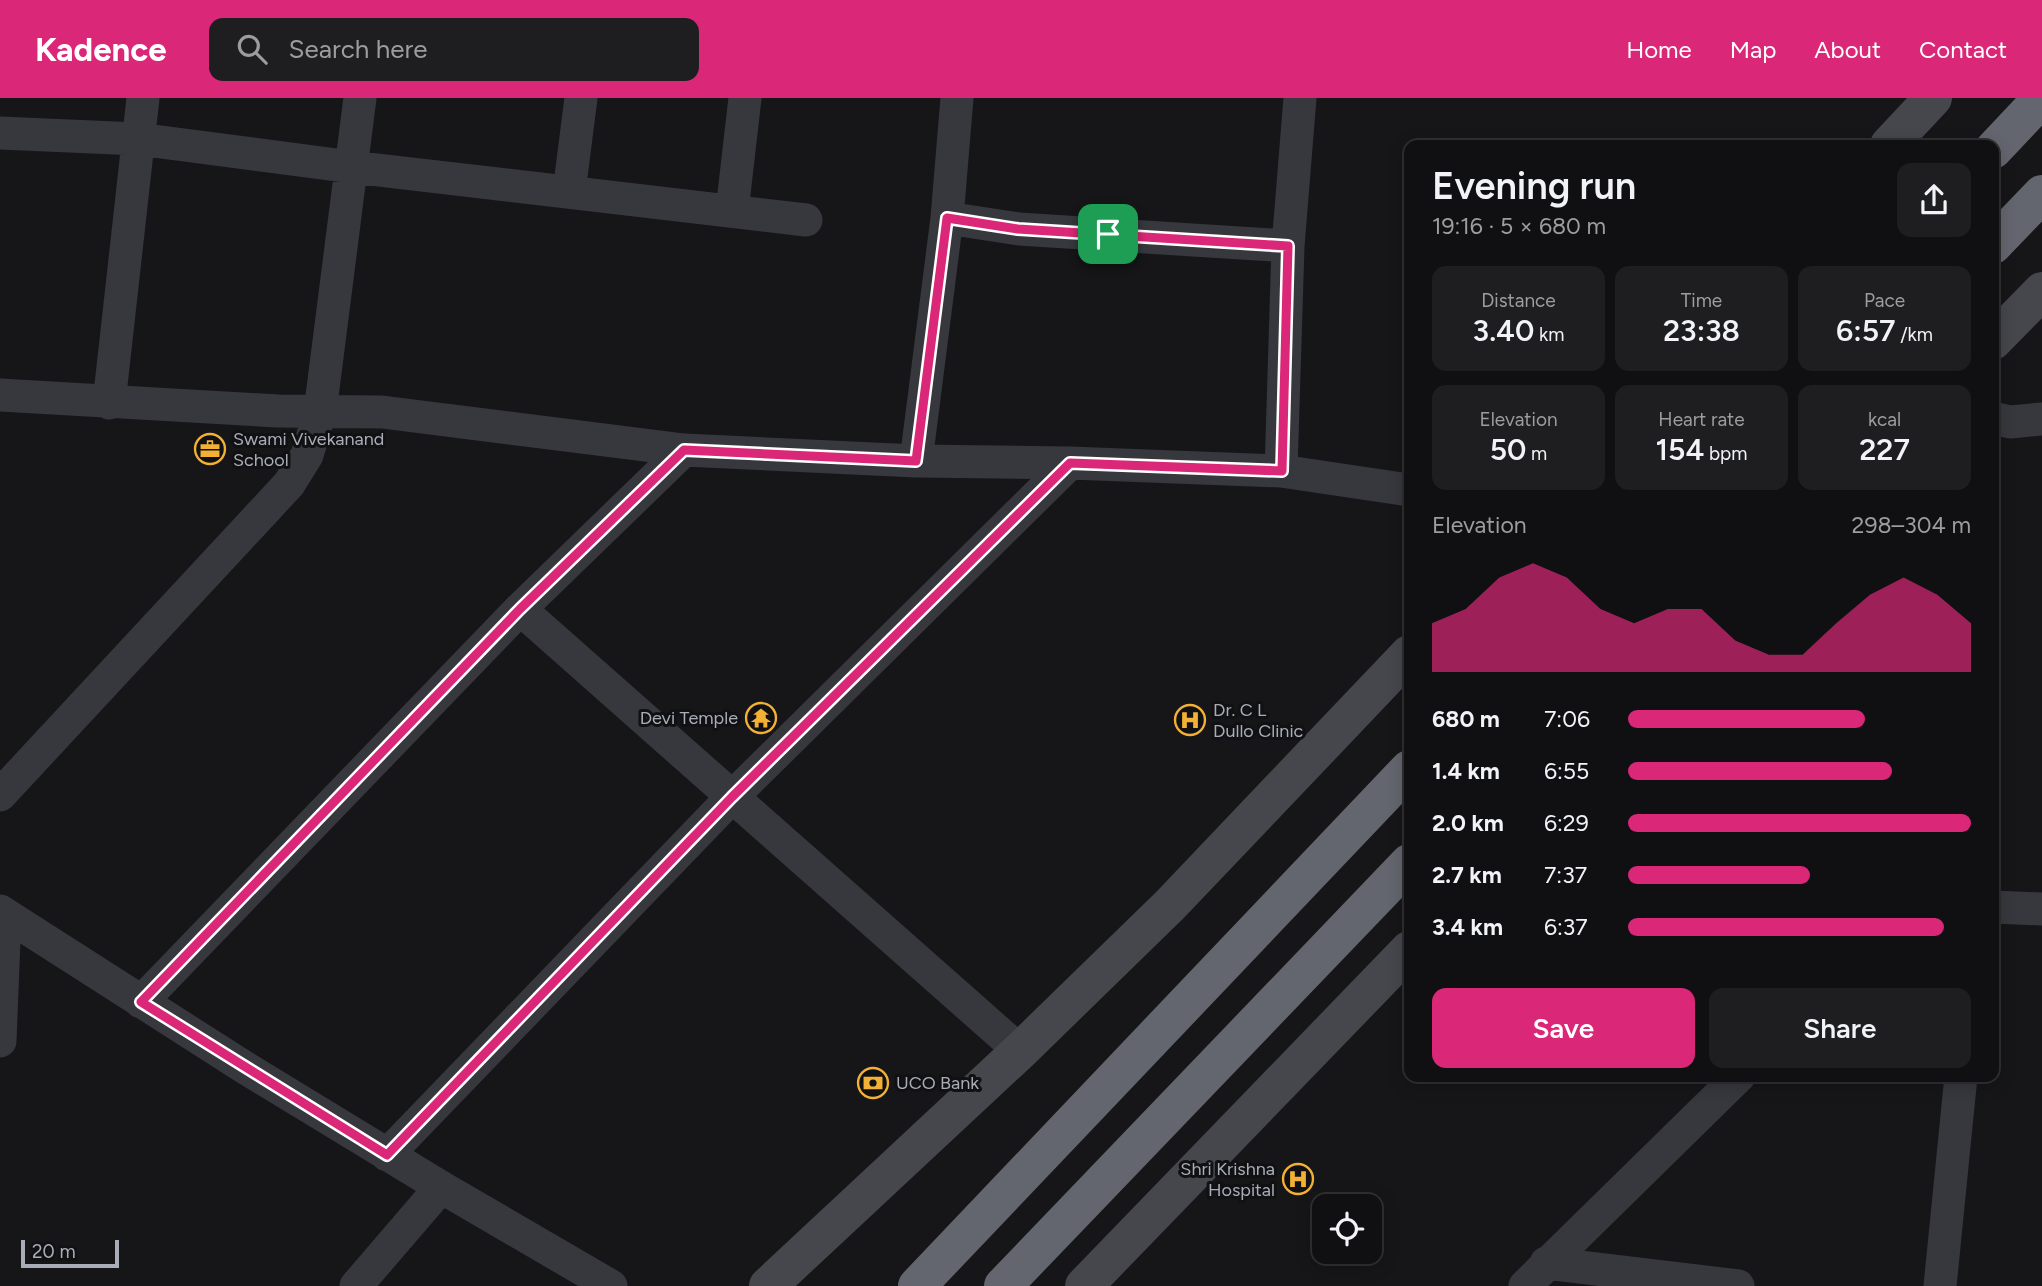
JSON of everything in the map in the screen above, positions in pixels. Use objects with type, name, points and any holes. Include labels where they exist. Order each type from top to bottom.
[{"type":"highway","points":[[1999,144],[2042,98]]},
{"type":"highway","points":[[1999,240],[2042,194]]},
{"type":"highway","points":[[917,1286],[1404,774]]},
{"type":"highway","points":[[1003,1286],[1404,868]]},
{"type":"street","points":[[109,403],[143,98]]},
{"type":"street","points":[[0,794],[289,484],[307,455],[320,412],[360,98]]},
{"type":"street","points":[[569,192],[581,98]]},
{"type":"street","points":[[732,211],[745,98]]},
{"type":"street","points":[[916,461],[947,218],[957,98]]},
{"type":"street","points":[[1282,471],[1288,246],[1300,98]]},
{"type":"street","points":[[1894,140],[1933,98]]},
{"type":"street","points":[[0,133],[138,139],[806,220]]},
{"type":"street","points":[[947,218],[1018,229],[1288,246]]},
{"type":"street","points":[[1999,335],[2042,290]]},
{"type":"street","points":[[0,395],[109,403],[382,412],[684,450],[916,461],[1070,463],[1282,471],[1404,489]]},
{"type":"street","points":[[1999,419],[2010,422],[2042,419]]},
{"type":"street","points":[[141,1002],[520,609],[684,450]]},
{"type":"street","points":[[387,1155],[732,797],[1070,463]]},
{"type":"street","points":[[520,609],[1020,1051]]},
{"type":"street","points":[[768,1286],[1020,1051],[1170,905],[1404,659]]},
{"type":"street","points":[[1999,907],[2042,909]]},
{"type":"street","points":[[3,913],[387,1155],[611,1286]]},
{"type":"street","points":[[0,1041],[3,913]]},
{"type":"street","points":[[1084,1286],[1404,955]]},
{"type":"street","points":[[1536,1274],[1733,1082]]},
{"type":"street","points":[[1940,1286],[1960,1082]]},
{"type":"street","points":[[356,1286],[441,1187]]},
{"type":"street","points":[[1536,1274],[1738,1286]]},
{"type":"place","name":"Swami Vivekanand School","points":[[210,449]]},
{"type":"place","name":"Devi Temple","points":[[761,718]]},
{"type":"place","name":"Dr. C L Dullo Clinic","points":[[1190,720]]},
{"type":"place","name":"UCO Bank","points":[[873,1083]]},
{"type":"place","name":"Shri Krishna Hospital","points":[[1298,1179]]},
{"type":"route","points":[[947,218],[1018,229],[1108,234],[1288,246],[1282,471],[1070,463],[732,797],[387,1155],[141,1002],[520,609],[684,450],[916,461],[947,218]]}]
